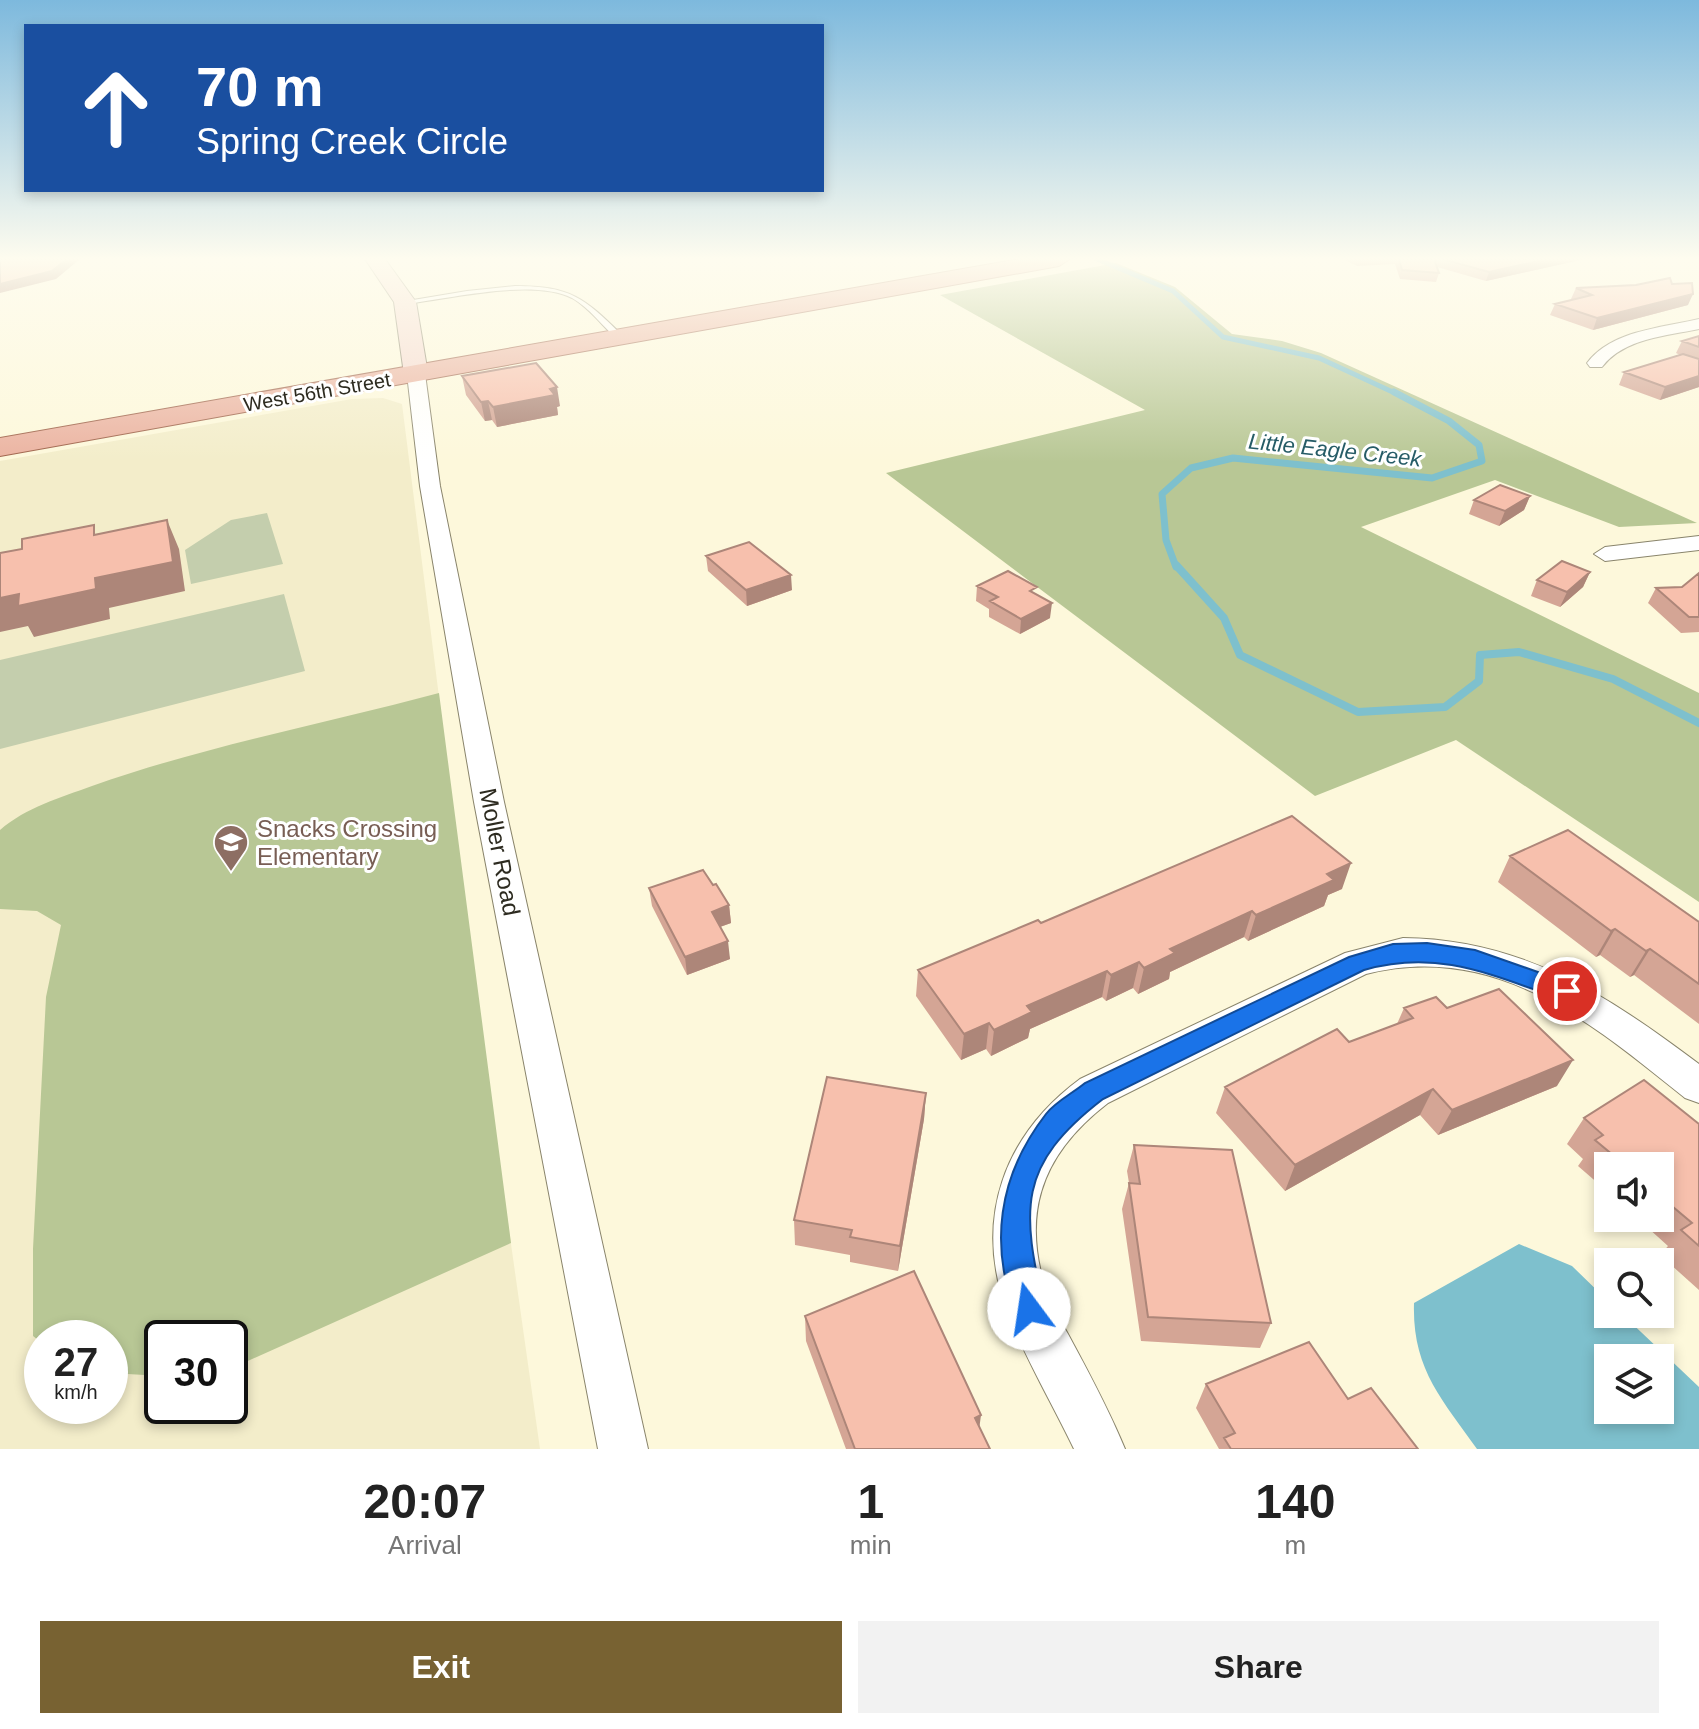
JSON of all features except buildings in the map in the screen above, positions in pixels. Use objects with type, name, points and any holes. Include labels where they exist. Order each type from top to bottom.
[{"type":"main road","name":"West 56th Street","points":[[0,447],[684,327]]},
{"type":"street","name":"Moller Road","points":[[409,327],[430,486],[489,802],[623,1449]]},
{"type":"street","points":[[1596,363],[1600,355],[1615,346],[1689,327]]},
{"type":"street","points":[[1605,554],[1699,543]]},
{"type":"street","points":[[1100,1449],[1029,1309],[1015,1240],[1016,1208],[1024,1173],[1045,1134],[1077,1102],[1222,1028],[1375,957],[1415,952],[1459,955],[1515,970],[1567,991],[1617,1022],[1699,1086]]},
{"type":"lane","points":[[608,327],[621,338]]},
{"type":"shaded area","name":"Snacks Crossing Elementary","points":[[383,398],[402,404],[484,1053],[540,1449],[0,1449],[0,461],[352,399]]},
{"type":"green space","points":[[996,327],[1223,327],[1232,334],[1282,341],[1321,353],[1697,523],[1619,527],[1495,480],[1361,527],[1699,693],[1699,902],[1456,740],[1315,796],[886,473],[1145,410]]},
{"type":"green space","points":[[267,513],[283,564],[191,584],[185,550],[231,520]]},
{"type":"green space","points":[[284,594],[305,671],[0,749],[0,660]]},
{"type":"green space","points":[[439,693],[511,1243],[248,1361],[248,1320],[144,1320],[144,1375],[128,1374],[128,1320],[33,1320],[33,1249],[46,997],[61,925],[37,911],[0,909],[0,830],[44,804],[135,772],[221,747]]},
{"type":"water","points":[[1519,1244],[1572,1266],[1594,1287],[1594,1328],[1637,1328],[1654,1344],[1594,1344],[1594,1424],[1674,1424],[1674,1363],[1699,1387],[1699,1449],[1477,1449],[1432,1382],[1418,1347],[1414,1303]]},
{"type":"waterway","name":"Little Eagle Creek","points":[[1212,327],[1223,337],[1319,358],[1397,394]]},
{"type":"waterway","name":"Little Eagle Creek","points":[[1176,567],[1166,540],[1162,494],[1191,468],[1233,458],[1432,478],[1482,461],[1479,445],[1449,421],[1394,392]]},
{"type":"waterway","name":"Little Eagle Creek","points":[[1176,565],[1224,618],[1240,655],[1358,712],[1445,707],[1479,681],[1480,655],[1519,652],[1613,679],[1699,723]]},
{"type":"place","name":"Snacks Crossing Elementary","points":[[231,873]]},
{"type":"route","points":[[1029,1309],[1017,1259],[1014,1217],[1024,1173],[1045,1134],[1077,1102],[1094,1091],[1357,963],[1393,953],[1427,952],[1475,958],[1567,991]]}]
